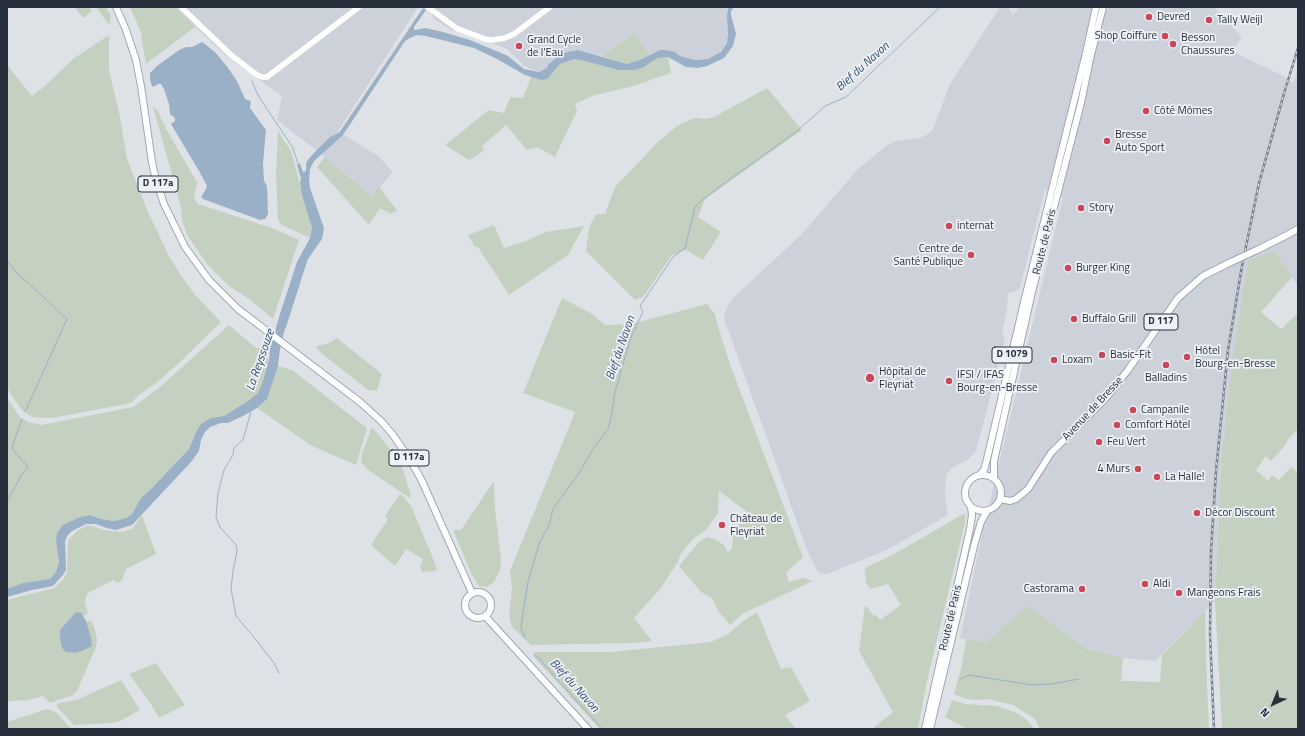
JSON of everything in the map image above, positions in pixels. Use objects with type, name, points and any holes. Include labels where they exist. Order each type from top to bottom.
[{"type":"main road","name":"D 117a","points":[[116,7],[136,60],[152,162],[159,189],[169,217],[185,247],[209,280],[238,309],[349,393],[371,411],[389,431],[403,449],[422,481],[472,593]]},
{"type":"main road","name":"Route de Paris","points":[[979,476],[984,470],[987,459],[1096,7]]},
{"type":"main road","name":"Route de Paris","points":[[994,479],[994,461],[1030,301],[1081,103],[1103,7]]},
{"type":"main road","name":"Avenue de Bresse","points":[[1000,499],[1010,501],[1016,499],[1025,492],[1032,484],[1052,453],[1105,399],[1128,370],[1178,298],[1203,276],[1298,229]]},
{"type":"main road","points":[[984,475],[994,479],[1000,486],[1001,495],[996,506],[988,511],[976,510],[971,507],[966,498],[965,489],[970,480],[984,475]]},
{"type":"main road","name":"Route de Paris","points":[[925,729],[970,529],[972,516],[971,507]]},
{"type":"main road","name":"Route de Paris","points":[[930,729],[981,522],[988,511]]},
{"type":"main road","points":[[480,592],[490,600],[490,609],[485,616],[477,618],[466,612],[466,599],[472,593],[480,592]]},
{"type":"main road","points":[[485,616],[588,729]]},
{"type":"street","points":[[181,7],[231,54],[257,75],[262,77],[267,77],[360,7]]},
{"type":"street","points":[[430,9],[456,28],[485,39],[492,40],[505,38],[514,34],[550,7]]},
{"type":"shaded area","points":[[176,7],[418,7],[338,131],[378,156],[393,172],[372,196],[277,120],[282,96],[225,55]]},
{"type":"shaded area","points":[[422,7],[727,7],[728,39],[725,47],[717,55],[708,59],[695,60],[680,56],[675,52],[655,52],[650,55],[634,33],[602,56],[578,50],[563,53],[544,70],[539,72],[524,66],[507,49],[458,31],[452,31],[433,18],[431,12]]},
{"type":"shaded area","points":[[1000,7],[1008,7],[1013,15],[1020,7],[1103,7],[1108,10],[1109,7],[1214,7],[1242,37],[1233,50],[1236,53],[1285,77],[1293,83],[1298,70],[1298,286],[1274,252],[1221,467],[1215,601],[1155,661],[1123,658],[1087,649],[1028,606],[986,642],[960,638],[983,530],[1063,197],[1045,189],[1020,288],[1014,292],[1008,293],[1007,310],[1002,334],[1005,338],[976,451],[969,459],[952,468],[946,475],[945,498],[948,513],[946,516],[887,550],[827,574],[821,574],[817,570],[807,550],[724,316],[727,307],[733,298],[801,235],[857,170],[886,146],[896,141],[920,138],[928,134],[933,129],[950,84]]},
{"type":"green space","points":[[75,7],[89,7],[92,11],[83,18]]},
{"type":"green space","points":[[96,7],[106,7],[111,16],[109,25]]},
{"type":"green space","points":[[130,7],[176,7],[195,27],[146,64],[141,32]]},
{"type":"green space","points":[[634,33],[650,55],[627,64],[602,56]]},
{"type":"green space","points":[[109,35],[109,70],[119,112],[127,159],[148,212],[169,256],[196,296],[221,322],[178,364],[131,403],[53,418],[32,417],[21,409],[7,388],[7,65],[32,96],[45,86],[73,59]]},
{"type":"green space","points":[[668,57],[671,73],[633,86],[592,96],[575,104],[577,111],[555,157],[537,147],[527,150],[506,125],[481,147],[485,150],[469,160],[445,145],[489,110],[504,113],[510,97],[523,98],[531,77],[541,80],[553,72],[560,64],[574,59],[594,63],[644,67],[658,58]]},
{"type":"green space","points":[[767,88],[802,130],[705,199],[698,217],[721,232],[703,260],[686,250],[672,255],[643,297],[635,300],[586,251],[589,227],[596,214],[605,214],[615,187],[659,141],[677,126],[694,118],[707,119],[714,117]]},
{"type":"green space","points":[[153,107],[158,111],[166,129],[197,182],[194,198],[198,204],[272,228],[299,240],[273,319],[249,299],[229,286],[207,264],[187,235],[182,220],[181,207]]},
{"type":"green space","points":[[278,131],[291,151],[312,228],[310,238],[282,225],[278,220],[276,175]]},
{"type":"green space","points":[[325,157],[372,196],[379,187],[397,210],[391,214],[380,208],[369,225],[317,167]]},
{"type":"green space","points":[[494,225],[504,248],[526,241],[546,232],[584,226],[568,255],[509,295],[478,247],[475,247],[468,235]]},
{"type":"green space","points":[[1274,252],[1292,277],[1261,312],[1281,329],[1298,313],[1298,429],[1271,461],[1266,456],[1256,470],[1268,481],[1272,475],[1279,480],[1291,467],[1297,472],[1298,471],[1298,729],[1222,729],[1215,601],[1221,467],[1233,358],[1248,261]]},
{"type":"green space","points":[[562,298],[592,314],[605,325],[631,324],[707,304],[715,314],[731,367],[803,557],[786,573],[789,582],[803,578],[813,581],[742,614],[730,625],[719,612],[712,598],[701,592],[679,566],[700,541],[707,537],[724,545],[728,552],[732,549],[733,535],[736,527],[743,521],[747,512],[719,491],[718,513],[707,529],[692,540],[680,555],[678,562],[660,589],[634,618],[652,641],[635,643],[531,645],[512,627],[509,616],[512,588],[510,571],[575,412],[523,393]]},
{"type":"green space","points":[[229,325],[256,348],[261,348],[263,354],[269,360],[258,393],[224,416],[211,418],[197,430],[189,449],[141,498],[132,514],[126,518],[115,521],[101,519],[90,515],[63,525],[57,533],[56,541],[59,562],[57,572],[51,578],[23,583],[7,589],[7,398],[20,417],[28,422],[41,425],[133,407],[160,387]]},
{"type":"green space","points":[[337,338],[382,374],[377,391],[368,390],[320,352],[316,346],[327,344]]},
{"type":"green space","points":[[278,366],[292,370],[367,428],[356,465],[312,446],[257,408],[267,399]]},
{"type":"green space","points":[[373,428],[390,449],[403,469],[411,496],[410,498],[368,470],[363,465],[361,461],[362,454],[371,429]]},
{"type":"green space","points":[[494,481],[495,509],[501,560],[500,571],[494,582],[487,587],[479,586],[471,573],[453,530],[461,530]]},
{"type":"green space","points":[[400,494],[411,506],[435,563],[436,571],[422,572],[420,566],[423,559],[406,549],[395,566],[371,545],[388,519],[385,516]]},
{"type":"green space","points":[[965,513],[965,523],[927,681],[918,729],[872,729],[893,712],[859,651],[865,605],[874,616],[876,615],[880,620],[901,605],[888,584],[870,589],[866,583],[865,568],[896,553]]},
{"type":"green space","points":[[142,515],[156,554],[126,569],[122,580],[118,583],[113,580],[88,593],[85,603],[88,613],[84,616],[81,612],[62,648],[66,652],[75,653],[91,637],[86,621],[92,621],[97,640],[96,647],[77,691],[73,695],[50,703],[43,696],[25,701],[19,700],[7,702],[7,600],[54,588],[63,580],[67,572],[68,540],[77,531],[88,525],[104,530],[121,532],[132,529]]},
{"type":"green space","points":[[1028,606],[1087,649],[1123,658],[1121,681],[1160,682],[1162,655],[1205,611],[1209,729],[1040,729],[1035,719],[1013,705],[987,699],[966,699],[954,694],[962,665],[966,639],[986,642]]},
{"type":"green space","points":[[757,612],[781,669],[791,667],[810,701],[785,715],[796,729],[600,729],[533,656],[536,652],[611,652],[711,642],[728,634],[743,621]]},
{"type":"green space","points":[[156,663],[185,705],[159,718],[151,704],[129,674]]},
{"type":"green space","points":[[121,680],[140,710],[120,721],[113,723],[74,725],[57,707],[57,704],[59,703],[76,700]]},
{"type":"green space","points":[[952,700],[966,704],[997,706],[1014,712],[1029,722],[1034,729],[967,729],[945,717]]},
{"type":"green space","points":[[47,709],[58,714],[71,729],[7,729],[7,722]]},
{"type":"water","points":[[728,7],[734,7],[731,11],[736,34],[733,46],[724,58],[707,66],[698,68],[686,67],[668,57],[658,58],[644,67],[635,70],[619,70],[574,59],[560,64],[547,79],[541,80],[525,75],[474,48],[417,35],[405,41],[342,136],[314,161],[310,169],[310,188],[324,228],[322,239],[308,259],[284,332],[278,366],[267,399],[257,408],[243,416],[228,423],[221,423],[210,427],[205,432],[201,440],[199,451],[191,462],[132,525],[116,530],[96,524],[86,524],[72,531],[67,536],[65,542],[66,570],[53,586],[7,597],[7,589],[23,583],[51,578],[56,572],[59,562],[56,541],[57,533],[63,525],[78,518],[90,515],[101,519],[115,521],[126,518],[132,514],[141,498],[189,449],[201,424],[211,418],[224,416],[258,393],[269,360],[270,349],[279,317],[297,262],[310,238],[312,228],[302,195],[301,179],[297,165],[300,163],[303,172],[306,171],[307,161],[312,155],[330,137],[339,133],[423,8],[426,10],[414,27],[415,30],[425,28],[470,40],[508,56],[524,69],[539,72],[547,68],[548,65],[563,53],[578,50],[627,64],[642,59],[660,50],[675,52],[680,56],[695,60],[708,59],[721,52],[727,43]]},
{"type":"water","points":[[202,42],[217,54],[228,68],[237,81],[245,99],[251,101],[250,108],[266,130],[263,163],[264,181],[267,186],[268,214],[265,219],[260,220],[201,197],[207,186],[171,124],[175,121],[175,118],[170,114],[169,104],[164,89],[161,84],[153,87],[151,84],[150,73],[157,66],[179,50],[186,47],[192,47]]},
{"type":"water","points":[[81,612],[86,621],[92,646],[75,653],[66,652],[62,648],[60,630],[75,613]]},
{"type":"waterway","name":"Bief du Navon","points":[[525,638],[521,628],[523,613],[528,582],[539,544],[549,525],[553,509],[608,429],[615,392],[631,337],[643,312],[640,306],[673,257],[685,248],[695,207],[702,200],[797,131],[825,106],[846,97],[940,7]]},
{"type":"waterway","points":[[252,81],[261,100],[293,148],[298,164]]},
{"type":"waterway","points":[[7,261],[15,271],[67,319],[25,412]]},
{"type":"waterway","points":[[251,411],[243,440],[234,448],[233,455],[224,470],[218,493],[216,517],[220,527],[236,545],[237,551],[231,589],[236,616],[274,663],[279,673]]},
{"type":"waterway","points":[[7,502],[22,474],[28,467],[12,447],[22,419]]},
{"type":"waterway","name":"Bief du Navon","points":[[534,653],[602,729]]},
{"type":"waterway","points":[[961,679],[969,675],[1032,685],[1051,684],[1079,679]]},
{"type":"railway","points":[[1214,729],[1210,634],[1211,551],[1216,471],[1228,350],[1242,266],[1259,183],[1298,48]]},
{"type":"place","name":"Devred","points":[[1149,17]]},
{"type":"place","name":"Tally Weijl","points":[[1209,20]]},
{"type":"place","name":"Shop Coiffure","points":[[1165,36]]},
{"type":"place","name":"Besson Chaussures","points":[[1173,44]]},
{"type":"place","name":"Grand Cycle de l'Eau","points":[[519,46]]},
{"type":"place","name":"Côté Mômes","points":[[1146,111]]},
{"type":"place","name":"Bresse Auto Sport","points":[[1107,141]]},
{"type":"place","name":"Story","points":[[1081,208]]},
{"type":"place","name":"internat","points":[[949,226]]},
{"type":"place","name":"Centre de Santé Publique","points":[[971,255]]},
{"type":"place","name":"Burger King","points":[[1068,268]]},
{"type":"place","name":"Buffalo Grill","points":[[1074,319]]},
{"type":"place","name":"Basic-Fit","points":[[1102,355]]},
{"type":"place","name":"Hôtel Bourg-en-Bresse","points":[[1187,357]]},
{"type":"place","name":"Loxam","points":[[1054,360]]},
{"type":"place","name":"Balladins","points":[[1166,365]]},
{"type":"place","name":"Hôpital de Fleyriat","points":[[870,378]]},
{"type":"place","name":"IFSI / IFAS Bourg-en-Bresse","points":[[949,381]]},
{"type":"place","name":"Campanile","points":[[1133,410]]},
{"type":"place","name":"Comfort Hôtel","points":[[1117,425]]},
{"type":"place","name":"Feu Vert","points":[[1099,442]]},
{"type":"place","name":"4 Murs","points":[[1138,469]]},
{"type":"place","name":"La Halle!","points":[[1157,477]]},
{"type":"place","name":"Décor Discount","points":[[1197,513]]},
{"type":"place","name":"Château de Fleyriat","points":[[722,525]]},
{"type":"place","name":"Aldi","points":[[1145,584]]},
{"type":"place","name":"Castorama","points":[[1082,589]]},
{"type":"place","name":"Mangeons Frais","points":[[1179,593]]},
{"type":"water label","name":"La Reyssouze","points":[[261,360]]}]
